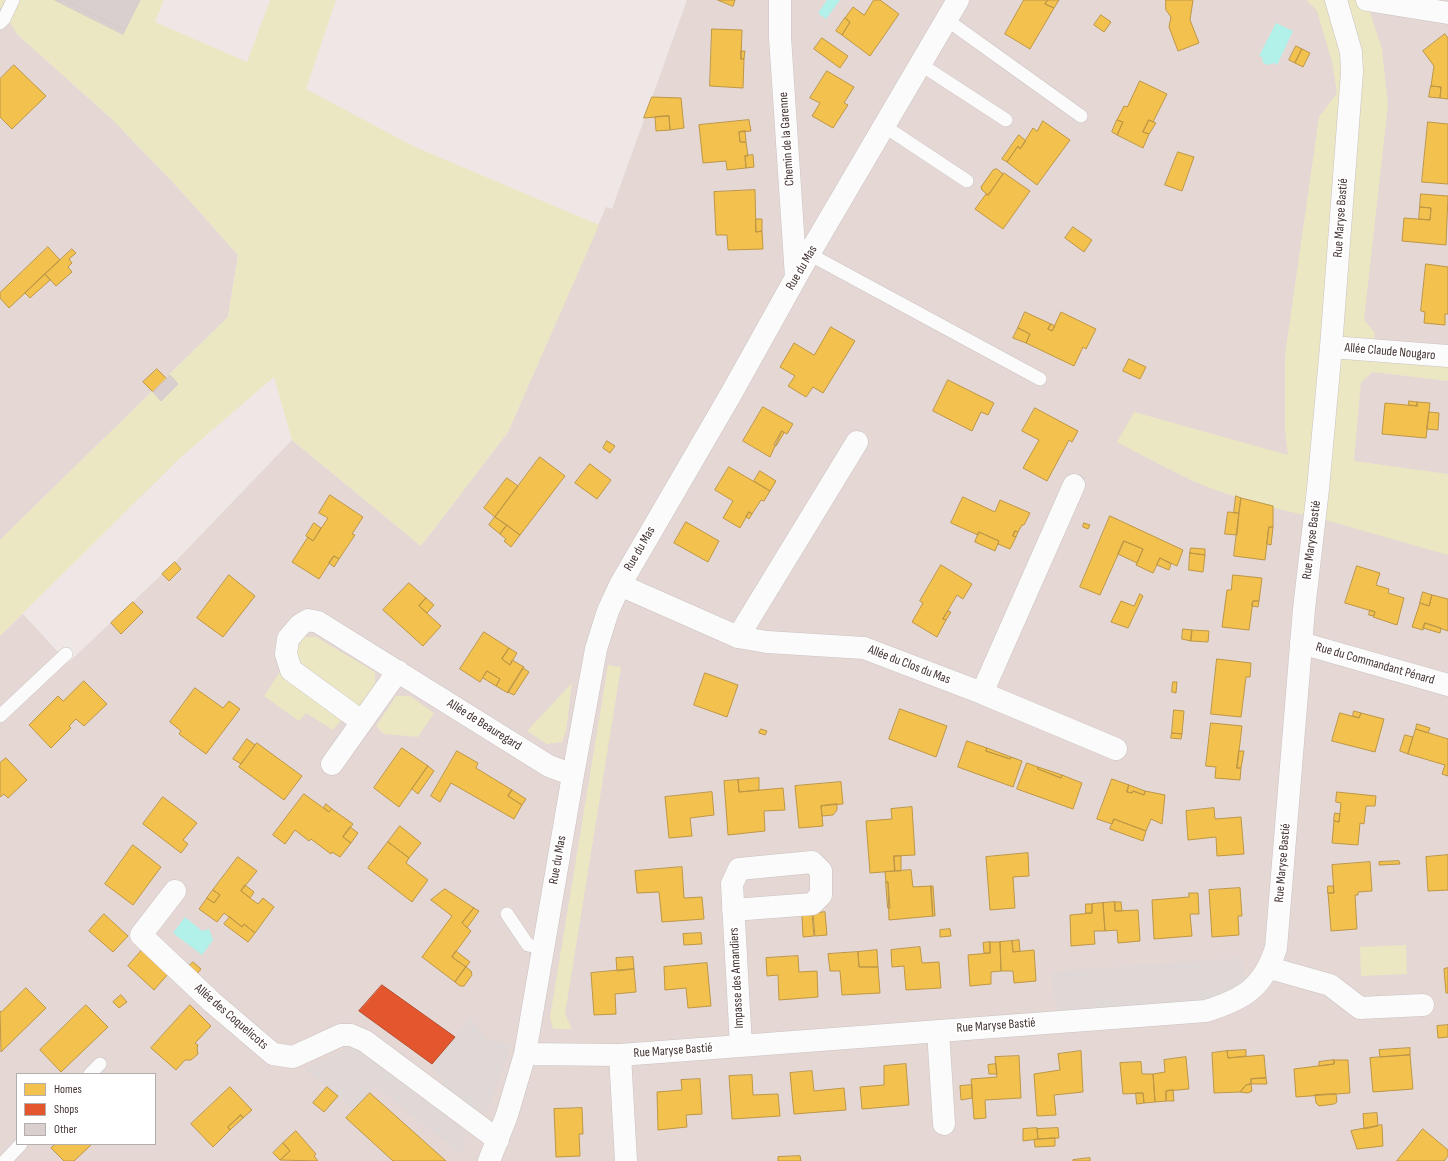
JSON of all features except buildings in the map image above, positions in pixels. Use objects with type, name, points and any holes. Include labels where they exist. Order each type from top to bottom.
[{"type":"street","name":"Chemin de la Garenne","points":[[780,0],[780,37],[796,277]]},
{"type":"street","name":"Rue du Mas","points":[[489,1161],[507,1115],[525,1054],[596,649],[608,612],[620,585],[731,394],[809,254],[958,0]]},
{"type":"street","name":"Rue Maryse Bastié","points":[[525,1054],[620,1055],[1206,1011],[1225,1005],[1248,994],[1270,968],[1276,948],[1304,609],[1318,489],[1331,347],[1352,72],[1351,52],[1336,0]]},
{"type":"street","points":[[1367,0],[1448,13]]},
{"type":"street","name":"Allée Claude Nougaro","points":[[1331,347],[1448,356]]},
{"type":"street","points":[[738,637],[857,442]]},
{"type":"street","points":[[982,693],[1074,485]]},
{"type":"street","name":"Allée du Clos du Mas","points":[[620,585],[738,637],[767,642],[864,648],[982,693],[1116,749]]},
{"type":"street","name":"Allée de Beauregard","points":[[361,721],[291,670],[286,654],[288,639],[300,625],[308,620],[318,622],[549,766],[573,775]]},
{"type":"street","name":"Rue du Commandant Pénard","points":[[1302,643],[1448,685]]},
{"type":"street","points":[[332,764],[361,721],[398,671]]},
{"type":"street","name":"Allée des Coquelicots","points":[[175,891],[141,935],[212,1002],[273,1054],[293,1057],[341,1035],[351,1035],[365,1041],[498,1140]]},
{"type":"street","name":"Impasse des Amandiers","points":[[733,910],[741,1046]]},
{"type":"street","points":[[1270,968],[1330,985],[1360,1008],[1423,1005]]},
{"type":"street","points":[[938,1031],[944,1124]]},
{"type":"street","points":[[620,1055],[626,1161]]},
{"type":"lane","points":[[0,23],[4,19],[14,0]]},
{"type":"lane","points":[[947,20],[1081,116]]},
{"type":"lane","points":[[920,64],[1006,120]]},
{"type":"lane","points":[[884,126],[967,181]]},
{"type":"lane","points":[[809,254],[1040,379]]},
{"type":"lane","points":[[0,716],[66,654]]},
{"type":"lane","points":[[508,914],[528,945],[543,948]]},
{"type":"lane","points":[[91,1073],[100,1064]]},
{"type":"lane","points":[[5,1161],[20,1145]]},
{"type":"shaded area","points":[[0,0],[164,0],[155,22],[247,62],[270,0],[336,0],[306,89],[415,147],[599,225],[508,432],[421,546],[292,440],[274,377],[181,457],[0,636],[0,540],[228,317],[238,255],[182,192],[112,119],[18,35],[0,7]]},
{"type":"shaded area","points":[[687,0],[1448,0],[1448,1161],[0,1161],[0,636],[23,614],[68,663],[175,562],[292,440],[421,546],[508,432],[606,207],[612,209]]},
{"type":"shaded area","points":[[1306,0],[1366,0],[1382,49],[1388,105],[1364,320],[1375,333],[1373,350],[1448,356],[1448,381],[1373,372],[1361,382],[1354,461],[1448,474],[1448,555],[1315,517],[1285,511],[1220,492],[1191,480],[1117,442],[1134,412],[1288,455],[1285,430],[1285,355],[1319,117],[1337,93],[1332,62],[1317,11]]},
{"type":"shaded area","points":[[0,7],[18,35],[112,119],[182,192],[238,255],[228,317],[0,540]]},
{"type":"shaded area","points":[[304,637],[316,637],[375,672],[375,690],[360,707],[297,660],[297,648]]},
{"type":"shaded area","points":[[608,665],[621,667],[565,1014],[572,1029],[553,1029],[550,1017]]},
{"type":"shaded area","points":[[280,672],[344,717],[333,730],[306,713],[299,721],[264,696]]},
{"type":"shaded area","points":[[572,683],[566,731],[562,742],[547,744],[527,731]]},
{"type":"shaded area","points":[[396,696],[410,696],[434,713],[418,737],[384,734],[376,726]]},
{"type":"shaded area","points":[[1406,945],[1407,974],[1361,976],[1360,947]]},
{"type":"shaded area","points":[[1241,958],[1248,994],[1058,1022],[1052,972]]},
{"type":"shaded area","points":[[470,1019],[487,1039],[511,1045],[486,1113],[452,1096],[432,1064]]},
{"type":"shaded area","points":[[352,1046],[466,1132],[462,1154],[375,1086],[354,1110],[306,1069]]},
{"type":"water","points":[[827,0],[840,0],[826,19],[818,13]]},
{"type":"water","points":[[1276,23],[1293,31],[1277,65],[1274,63],[1267,65],[1263,63],[1262,57],[1259,56]]},
{"type":"water","points":[[185,917],[202,931],[209,929],[213,940],[202,955],[173,933]]}]
